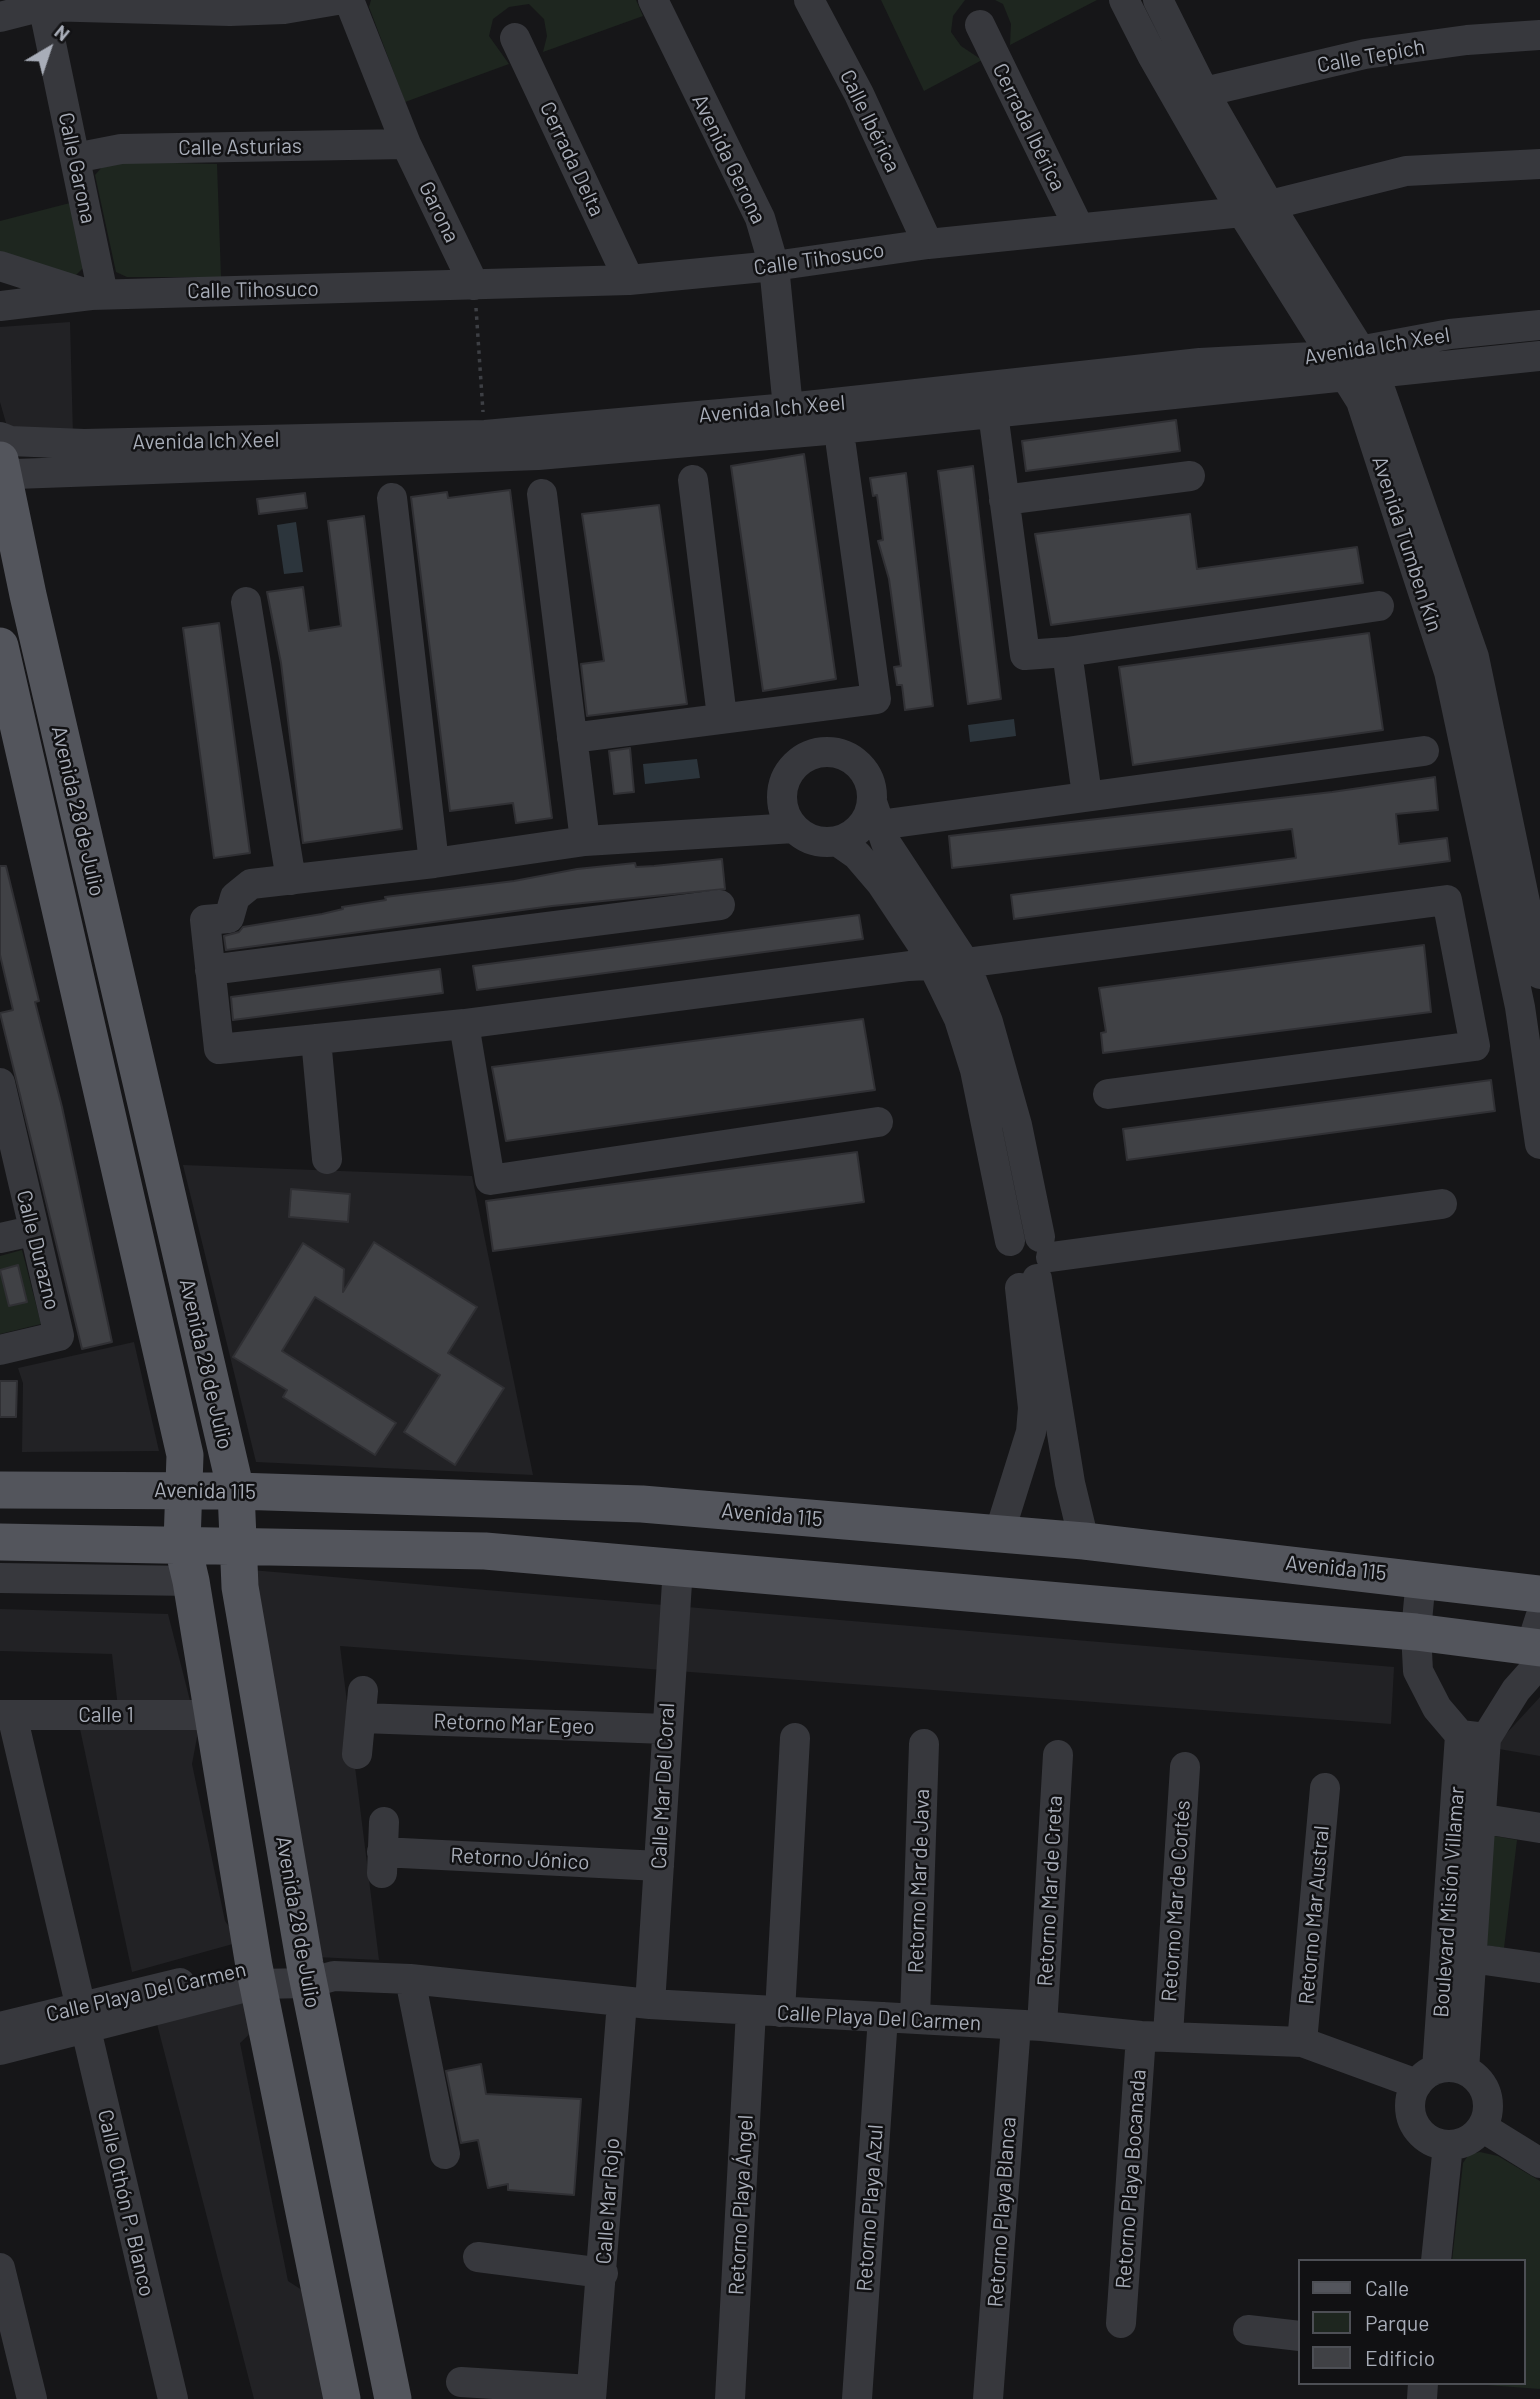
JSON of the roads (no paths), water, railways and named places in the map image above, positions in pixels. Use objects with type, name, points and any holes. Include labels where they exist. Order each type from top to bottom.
[{"type":"main road","name":"Avenida 28 de Julio","points":[[3,460],[28,595],[236,1491],[240,1587],[316,1975],[393,2399]]},
{"type":"main road","name":"Avenida 28 de Julio","points":[[0,646],[185,1455],[182,1543],[191,1581],[256,1975],[342,2399]]},
{"type":"main road","name":"Avenida 115","points":[[0,1490],[236,1491],[642,1504],[1084,1541],[1421,1578],[1540,1594]]},
{"type":"main road","points":[[0,1542],[485,1550],[1538,1644]]},
{"type":"street","points":[[0,17],[43,3],[284,9],[337,0]]},
{"type":"street","name":"Garona","points":[[349,0],[406,144],[474,285]]},
{"type":"street","name":"Avenida Gerona","points":[[653,0],[760,218],[774,265],[788,408]]},
{"type":"street","name":"Calle Ibérica","points":[[809,0],[859,94],[928,244]]},
{"type":"street","name":"Avenida Tumben Kin","points":[[1124,0],[1354,364],[1474,657],[1540,974]]},
{"type":"street","name":"Avenida Tumben Kin","points":[[1158,0],[1204,92],[1256,209]]},
{"type":"street","name":"Calle Garona","points":[[43,3],[75,159],[97,295]]},
{"type":"street","name":"Cerrada Ibérica","points":[[980,25],[1079,228]]},
{"type":"street","name":"Calle Tepich","points":[[1204,92],[1365,54],[1467,40],[1540,35]]},
{"type":"street","name":"Cerrada Delta","points":[[515,38],[629,280]]},
{"type":"street","name":"Calle Asturias","points":[[75,159],[121,149],[406,144]]},
{"type":"street","name":"Calle Tihosuco","points":[[0,306],[97,295],[629,280],[774,265],[928,244],[1256,209],[1406,171],[1540,164]]},
{"type":"street","name":"Calle Tihosuco","points":[[0,266],[97,295]]},
{"type":"street","points":[[1533,326],[1538,363]]},
{"type":"street","name":"Avenida Ich Xeel","points":[[1354,364],[1450,334],[1533,326]]},
{"type":"street","name":"Avenida Ich Xeel","points":[[3,460],[10,441],[84,444],[485,435],[788,408],[1200,363],[1538,363]]},
{"type":"street","points":[[3,460],[538,455],[838,429],[1354,364]]},
{"type":"street","name":"Avenida Tumben Kin","points":[[1354,364],[1361,401],[1449,672],[1520,1007],[1540,1144]]},
{"type":"street","points":[[995,428],[1025,655],[1067,652],[1378,606]]},
{"type":"street","points":[[572,738],[876,699],[841,446]]},
{"type":"street","points":[[1004,500],[1190,476]]},
{"type":"street","points":[[693,480],[722,717]]},
{"type":"street","points":[[542,494],[585,841]]},
{"type":"street","points":[[392,498],[434,863]]},
{"type":"street","points":[[246,602],[291,880]]},
{"type":"street","points":[[1067,652],[1087,795]]},
{"type":"street","points":[[821,708],[823,752]]},
{"type":"street","points":[[1084,1541],[1070,1483],[1017,1125],[988,1022],[965,963],[886,843],[876,813],[871,788],[857,764],[845,756],[823,752],[802,759],[790,770],[783,784],[783,807],[794,828],[806,838],[821,842],[837,841],[861,827],[876,813],[1087,795],[1424,751]]},
{"type":"street","points":[[794,828],[585,841],[434,863],[251,884],[235,897],[229,918],[205,920],[219,1049],[464,1024],[965,963],[1447,900],[1475,1046],[1108,1094]]},
{"type":"street","points":[[837,841],[857,855],[881,883],[933,965],[958,1019],[975,1070],[1010,1241],[1004,1255],[1004,1263],[1013,1276],[1037,1263],[1442,1204]]},
{"type":"street","points":[[210,970],[720,905]]},
{"type":"street","points":[[464,1024],[490,1180],[878,1122]]},
{"type":"street","points":[[317,1039],[327,1159]]},
{"type":"street","name":"Calle Durazno","points":[[0,1083],[32,1230],[60,1336],[0,1350]]},
{"type":"street","points":[[0,1238],[32,1230]]},
{"type":"street","points":[[999,1534],[1031,1432],[1037,1263]]},
{"type":"street","name":"Calle Mar Del Coral","points":[[636,2003],[659,1866],[678,1567]]},
{"type":"street","points":[[0,1578],[191,1581]]},
{"type":"street","points":[[1421,1578],[1416,1632],[1418,1671],[1425,1690],[1473,1736],[1516,1690],[1538,1644]]},
{"type":"street","name":"Retorno Mar Egeo","points":[[357,1754],[363,1705],[666,1729]]},
{"type":"street","name":"Calle 1","points":[[6,1715],[213,1715]]},
{"type":"street","name":"Calle Othón P. Blanco","points":[[6,1715],[83,2017],[173,2399]]},
{"type":"street","name":"Boulevard Misión Villamar","points":[[1439,2074],[1471,1958],[1478,1818],[1473,1736]]},
{"type":"street","name":"Boulevard Misión Villamar","points":[[1439,2074],[1473,1736]]},
{"type":"street","name":"Retorno Playa Ángel","points":[[730,2399],[795,1738]]},
{"type":"street","name":"Retorno Mar de Java","points":[[915,2018],[924,1744]]},
{"type":"street","name":"Retorno Mar de Creta","points":[[1029,2026],[1058,1755]]},
{"type":"street","name":"Retorno Mar de Cortés","points":[[1155,2036],[1185,1767]]},
{"type":"street","name":"Retorno Mar Austral","points":[[1302,2042],[1325,1788]]},
{"type":"street","points":[[1478,1818],[1540,1828]]},
{"type":"street","name":"Retorno Jónico","points":[[384,1822],[382,1862],[659,1866]]},
{"type":"street","points":[[1471,1958],[1540,1968]]},
{"type":"street","name":"Calle Playa Del Carmen","points":[[0,2027],[83,2017],[256,1975],[316,1975],[410,1979],[636,2003],[766,2012],[915,2018],[1155,2036],[1302,2042],[1439,2074]]},
{"type":"street","points":[[410,1979],[445,2154]]},
{"type":"street","name":"Calle Mar Rojo","points":[[591,2395],[636,2003]]},
{"type":"street","name":"Calle Playa Del Carmen","points":[[0,2050],[83,2017]]},
{"type":"street","name":"Retorno Playa Azul","points":[[857,2399],[883,2017]]},
{"type":"street","name":"Retorno Playa Blanca","points":[[988,2399],[1029,2026]]},
{"type":"street","name":"Retorno Playa Bocanada","points":[[1121,2323],[1155,2036]]},
{"type":"street","points":[[1439,2074],[1475,2077],[1484,2088],[1488,2101],[1482,2127],[1473,2137],[1448,2145],[1434,2142],[1422,2135],[1414,2124],[1410,2110],[1411,2097],[1439,2074]]},
{"type":"street","points":[[1482,2127],[1540,2163]]},
{"type":"street","points":[[1436,2259],[1448,2145]]},
{"type":"street","points":[[478,2257],[603,2273]]},
{"type":"street","points":[[0,2268],[32,2399]]},
{"type":"street","points":[[1248,2330],[1298,2336]]},
{"type":"street","points":[[461,2382],[591,2395]]}]
